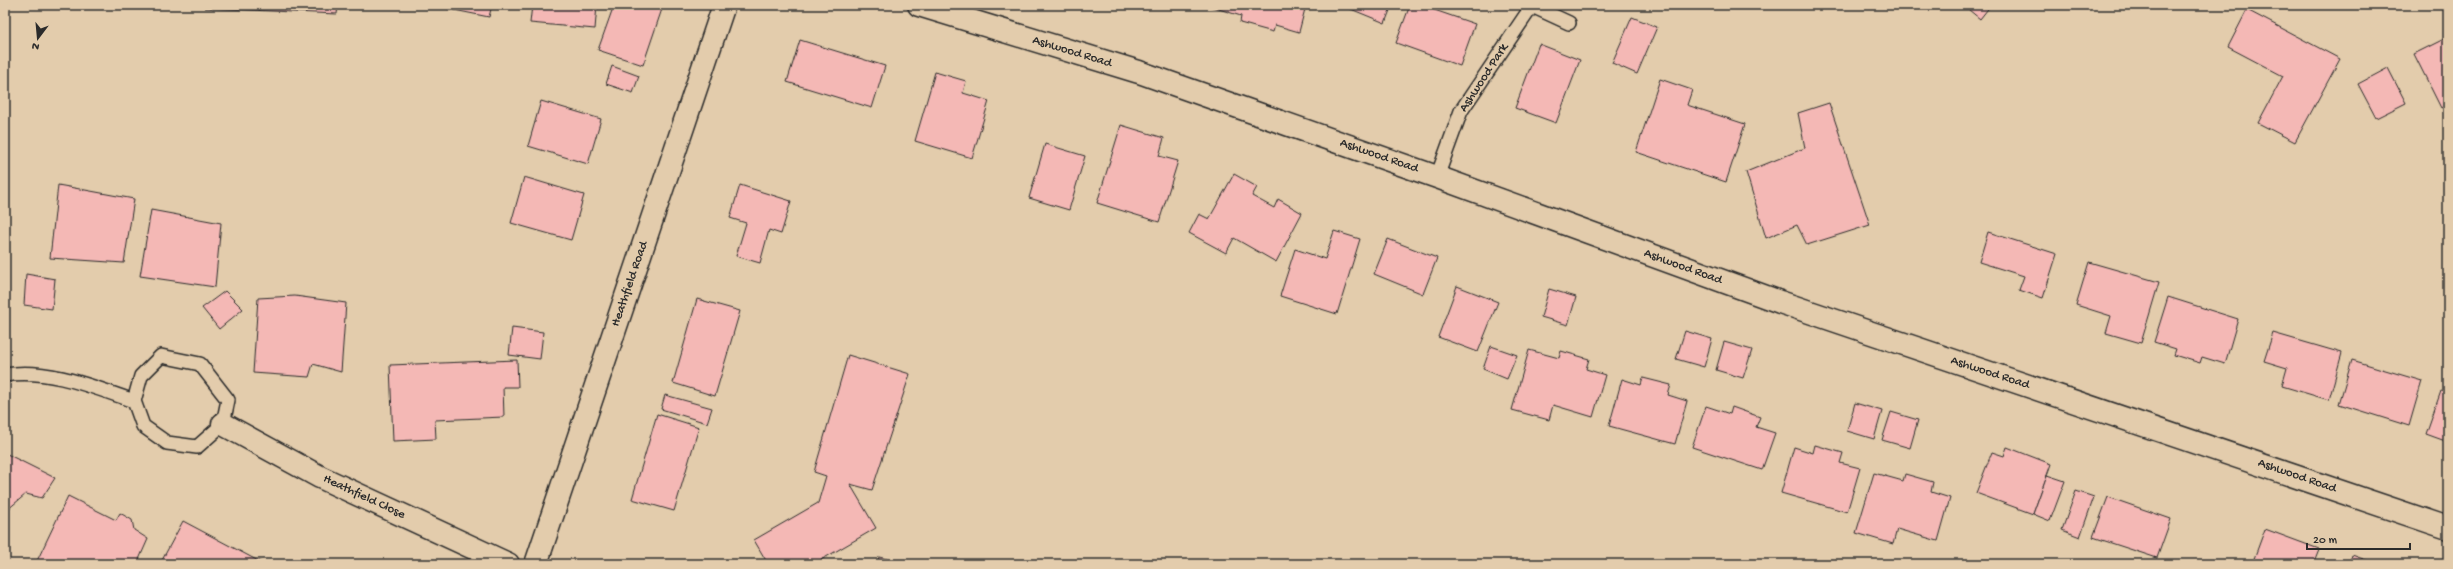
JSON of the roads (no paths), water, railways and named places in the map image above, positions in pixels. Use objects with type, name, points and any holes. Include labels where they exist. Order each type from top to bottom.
[{"type":"street","name":"Heathfield Road","points":[[536,564],[724,5]]},
{"type":"street","name":"Ashwood Road","points":[[919,5],[1138,72],[1437,176],[1788,305],[2448,528]]},
{"type":"street","name":"Heathfield Close","points":[[224,424],[320,476],[508,564]]},
{"type":"lane","name":"Ashwood Park","points":[[1437,176],[1461,112],[1531,6],[1569,23]]},
{"type":"lane","points":[[161,356],[200,364],[228,400],[224,424],[197,446],[167,443],[143,426],[134,401],[141,376],[161,356]]},
{"type":"lane","points":[[5,375],[24,372],[69,380],[134,401]]}]
